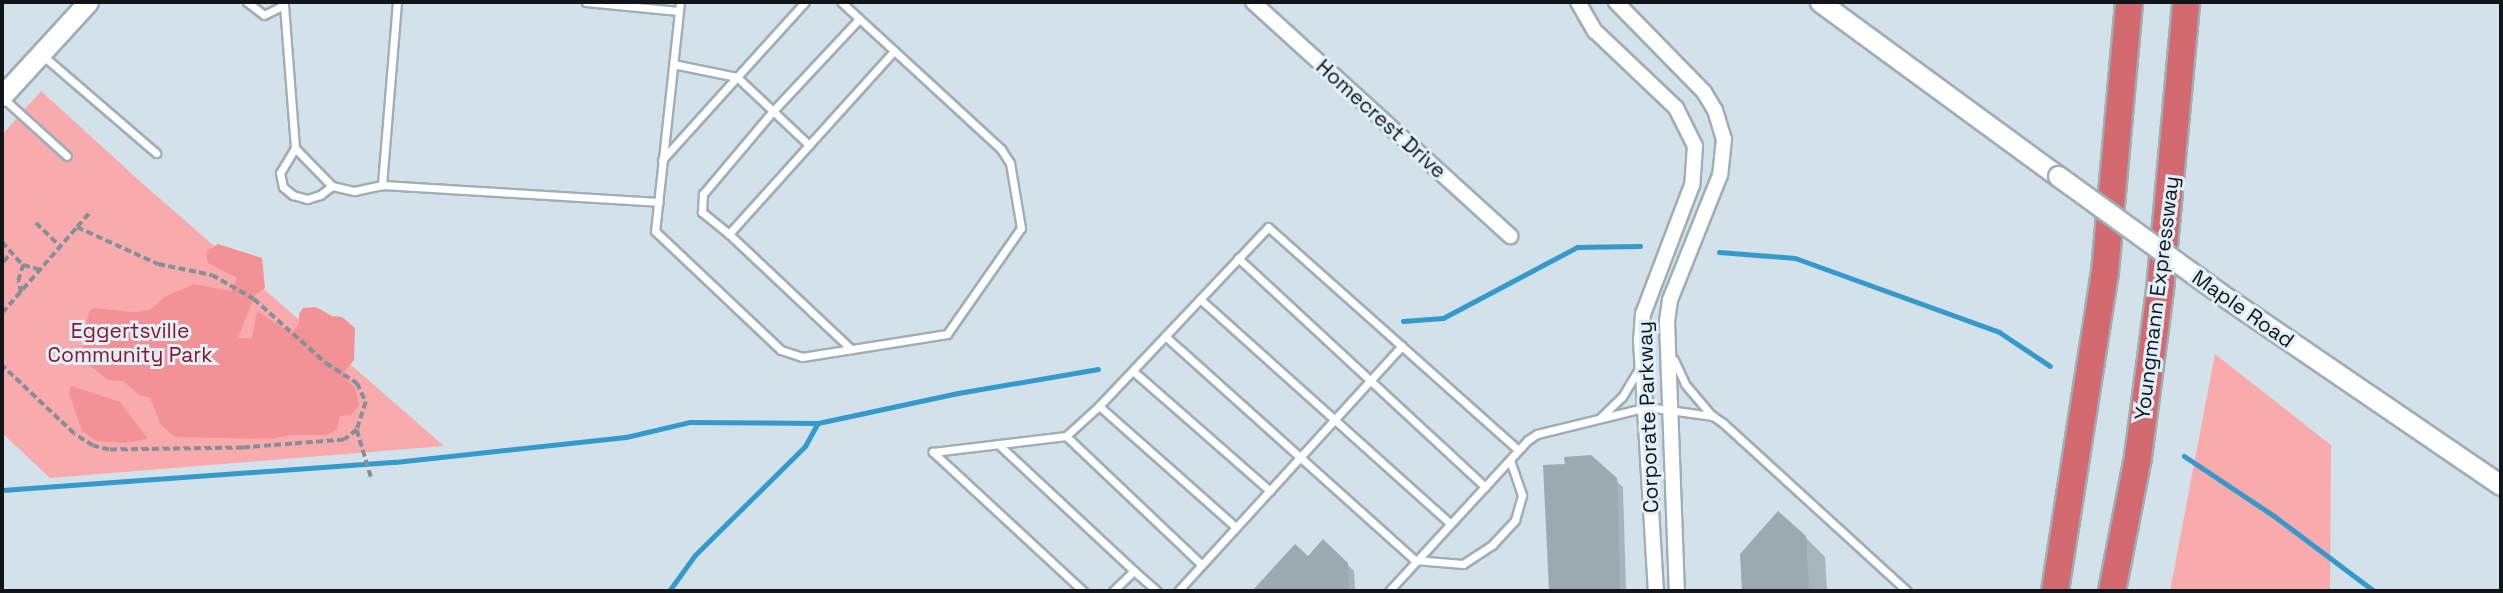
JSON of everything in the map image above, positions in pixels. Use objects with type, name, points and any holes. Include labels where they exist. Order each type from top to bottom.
[{"type":"highway","points":[[2054,591],[2105,272],[2129,2]]},
{"type":"highway","name":"Youngmann Expressway","points":[[2112,591],[2138,457],[2160,290],[2186,2]]},
{"type":"main road","points":[[2,97],[88,2]]},
{"type":"main road","name":"Maple Road","points":[[1820,2],[2228,299],[2501,485]]},
{"type":"street","name":"Homecrest Drive","points":[[1252,2],[1510,236]]},
{"type":"street","name":"Corporate Parkway","points":[[1578,2],[1595,31],[1676,108],[1690,133],[1696,164],[1692,185],[1643,314],[1656,591]]},
{"type":"street","name":"Corporate Parkway","points":[[1616,2],[1704,92],[1720,124],[1724,154],[1720,175],[1670,300],[1669,346],[1677,591]]},
{"type":"street","points":[[1675,228],[1695,238]]},
{"type":"lane","points":[[247,2],[264,15],[284,3],[295,148],[280,173],[283,187],[293,195],[307,199],[320,195],[332,186]]},
{"type":"lane","points":[[382,185],[397,2]]},
{"type":"lane","points":[[586,2],[679,11]]},
{"type":"lane","points":[[680,2],[655,231],[781,350],[802,357],[947,334],[1021,228],[1010,163],[1000,149],[841,2]]},
{"type":"lane","points":[[661,160],[805,2]]},
{"type":"lane","points":[[851,349],[702,212],[703,194],[773,111],[859,19]]},
{"type":"lane","points":[[729,234],[894,51]]},
{"type":"lane","points":[[40,53],[156,153]]},
{"type":"lane","points":[[673,64],[737,77],[809,145]]},
{"type":"lane","points":[[2,97],[67,156]]},
{"type":"lane","points":[[295,148],[332,186],[354,191],[382,185],[658,202]]},
{"type":"lane","points":[[1083,591],[933,452],[1066,436],[1133,371],[1268,227],[1518,450]]},
{"type":"lane","points":[[1238,258],[1485,486]]},
{"type":"lane","points":[[1200,299],[1450,523]]},
{"type":"lane","points":[[1165,336],[1415,560],[1463,564],[1492,545],[1515,520],[1522,495],[1510,460]]},
{"type":"lane","points":[[1178,591],[1402,346]]},
{"type":"lane","points":[[1669,346],[1685,384],[1713,416],[1907,591]]},
{"type":"lane","points":[[1598,419],[1626,390],[1639,370],[1643,355]]},
{"type":"lane","points":[[1133,371],[1270,491]]},
{"type":"lane","points":[[1099,406],[1236,527]]},
{"type":"lane","points":[[1389,591],[1518,450],[1537,434],[1647,407],[1713,416]]},
{"type":"lane","points":[[1066,436],[1202,565]]},
{"type":"lane","points":[[998,444],[1157,591]]},
{"type":"lane","points":[[1113,591],[1133,571]]},
{"type":"path","points":[[2,313],[35,277],[37,269],[91,211]]},
{"type":"path","points":[[36,223],[59,246]]},
{"type":"path","points":[[77,227],[158,264],[212,275],[254,299],[326,363],[357,383],[366,402],[358,430],[371,477]]},
{"type":"path","points":[[2,242],[23,265],[37,269]]},
{"type":"path","points":[[3,262],[12,253]]},
{"type":"path","points":[[21,294],[18,281],[23,265]]},
{"type":"path","points":[[2,366],[74,434],[93,446],[110,450],[243,448],[344,440],[358,430]]},
{"type":"green space","name":"Eggertsville Community Park","points":[[41,91],[143,184],[444,446],[50,478],[2,433],[2,135]]},
{"type":"green space","points":[[218,244],[262,258],[265,288],[255,295],[238,338],[252,338],[257,311],[291,333],[299,324],[299,314],[303,308],[316,307],[332,316],[342,317],[355,328],[354,360],[344,372],[345,378],[355,388],[359,406],[351,415],[340,416],[337,430],[327,435],[291,435],[270,439],[175,437],[161,425],[150,398],[139,395],[123,381],[108,380],[89,365],[82,344],[89,312],[94,308],[133,312],[150,310],[164,297],[194,284],[231,291],[237,278],[208,263],[206,252]]},
{"type":"green space","points":[[2215,354],[2331,445],[2330,591],[2170,591]]},
{"type":"green space","points":[[71,386],[120,402],[148,439],[124,443],[96,441],[82,431],[69,393]]},
{"type":"building","points":[[1591,455],[1617,478],[1620,590],[1549,591],[1543,465],[1565,464],[1564,457]]},
{"type":"building","points":[[1778,511],[1806,536],[1809,587],[1814,591],[1742,591],[1740,554]]},
{"type":"building","points":[[1323,539],[1348,563],[1349,591],[1252,591],[1295,544],[1308,556]]},
{"type":"waterway","points":[[1403,321],[1443,318],[1577,247],[1640,246]]},
{"type":"waterway","points":[[1719,252],[1795,258],[1999,332],[2050,366]]},
{"type":"waterway","points":[[2,490],[395,462],[626,437],[690,422],[818,423],[958,393],[1098,369]]},
{"type":"waterway","points":[[669,591],[695,555],[805,446],[818,423]]},
{"type":"waterway","points":[[2184,456],[2274,516],[2374,591]]}]
